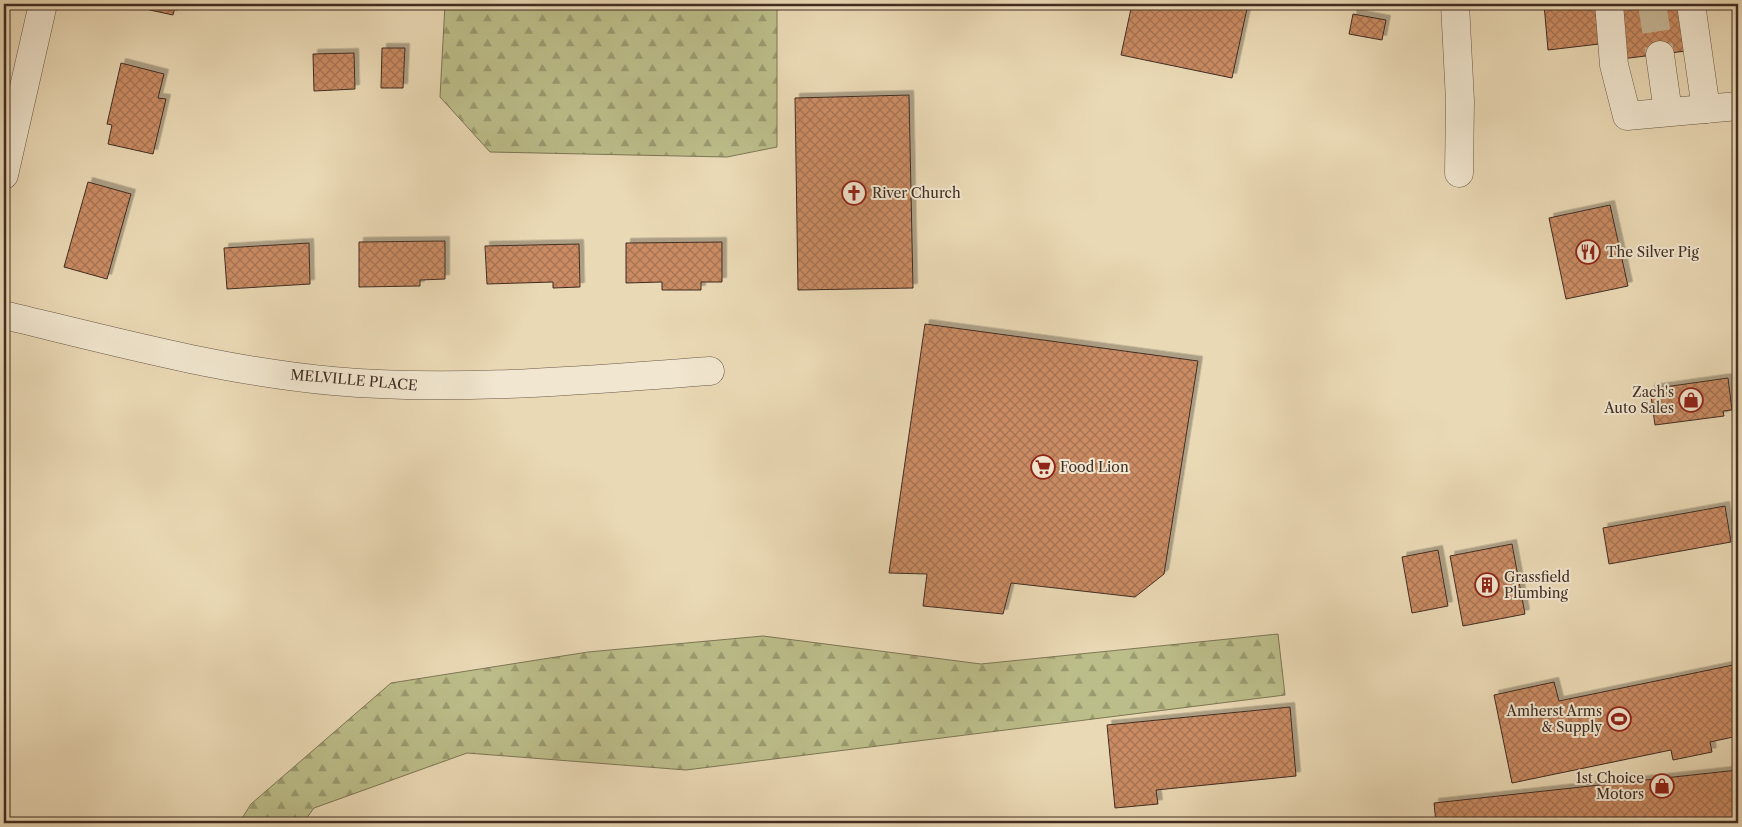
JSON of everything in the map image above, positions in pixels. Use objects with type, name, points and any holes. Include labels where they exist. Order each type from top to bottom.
[{"type":"street","points":[[4,175],[43,4]]},
{"type":"street","points":[[1455,4],[1460,101],[1458,173]]},
{"type":"street","points":[[1608,4],[1614,64],[1627,116],[1738,106]]},
{"type":"street","points":[[1691,4],[1706,109]]},
{"type":"street","points":[[1660,54],[1668,112]]},
{"type":"street","name":"MELVILLE PLACE","points":[[4,314],[142,348],[256,370],[332,381],[418,386],[550,382],[710,371]]},
{"type":"green space","points":[[445,4],[777,4],[777,147],[727,157],[490,152],[440,97]]},
{"type":"green space","points":[[1278,634],[1285,695],[686,770],[467,753],[314,808],[303,823],[239,823],[251,804],[391,683],[588,652],[763,636],[981,664]]},
{"type":"building","points":[[137,4],[176,4],[173,15],[136,7]]},
{"type":"building","points":[[1132,4],[1248,4],[1232,78],[1121,55]]},
{"type":"building","points":[[1544,4],[1595,4],[1599,44],[1548,50]]},
{"type":"building","points":[[1623,4],[1680,4],[1686,51],[1621,59]]},
{"type":"building","points":[[1353,14],[1386,20],[1382,40],[1349,34]]},
{"type":"building","points":[[382,48],[405,48],[403,88],[381,88]]},
{"type":"building","points":[[354,53],[355,89],[314,91],[313,54]]},
{"type":"building","points":[[121,63],[164,74],[158,98],[166,99],[153,154],[108,144],[112,125],[107,124]]},
{"type":"building","name":"River Church","points":[[909,95],[913,288],[798,290],[795,98]]},
{"type":"building","points":[[88,182],[131,194],[107,279],[64,267]]},
{"type":"building","name":"The Silver Pig","points":[[1610,205],[1628,286],[1566,299],[1549,218]]},
{"type":"building","points":[[445,241],[445,279],[420,280],[420,286],[359,287],[359,242]]},
{"type":"building","points":[[722,242],[722,282],[701,282],[701,290],[662,290],[662,282],[626,283],[626,243]]},
{"type":"building","points":[[309,243],[310,284],[227,289],[224,248]]},
{"type":"building","points":[[579,244],[580,287],[553,288],[553,282],[487,284],[485,246]]},
{"type":"building","name":"Food Lion","points":[[925,324],[1198,361],[1164,574],[1135,597],[1011,583],[1003,614],[923,606],[927,574],[889,573]]},
{"type":"building","name":"Zach's Auto Sales","points":[[1728,378],[1732,410],[1723,411],[1724,416],[1655,425],[1650,389]]},
{"type":"building","points":[[1725,506],[1731,542],[1609,564],[1603,528]]},
{"type":"building","name":"Grassfield Plumbing","points":[[1512,544],[1525,614],[1463,626],[1450,556]]},
{"type":"building","points":[[1438,550],[1448,606],[1412,613],[1402,557]]},
{"type":"building","name":"Amherst Arms & Supply","points":[[1738,664],[1738,736],[1710,742],[1712,752],[1673,760],[1671,750],[1512,783],[1494,695],[1554,682],[1559,701]]},
{"type":"building","points":[[1290,707],[1296,776],[1156,790],[1158,804],[1115,808],[1107,725]]},
{"type":"building","name":"1st Choice Motors","points":[[1738,770],[1738,823],[1436,823],[1434,803]]},
{"type":"tunnel","points":[[1652,4],[1660,55]]},
{"type":"place","name":"River Church","points":[[854,193]]},
{"type":"place","name":"The Silver Pig","points":[[1588,252]]},
{"type":"place","name":"Zach's Auto Sales","points":[[1691,400]]},
{"type":"place","name":"Food Lion","points":[[1043,467]]},
{"type":"place","name":"Grassfield Plumbing","points":[[1487,585]]},
{"type":"place","name":"Amherst Arms & Supply","points":[[1619,719]]},
{"type":"place","name":"1st Choice Motors","points":[[1662,786]]}]
